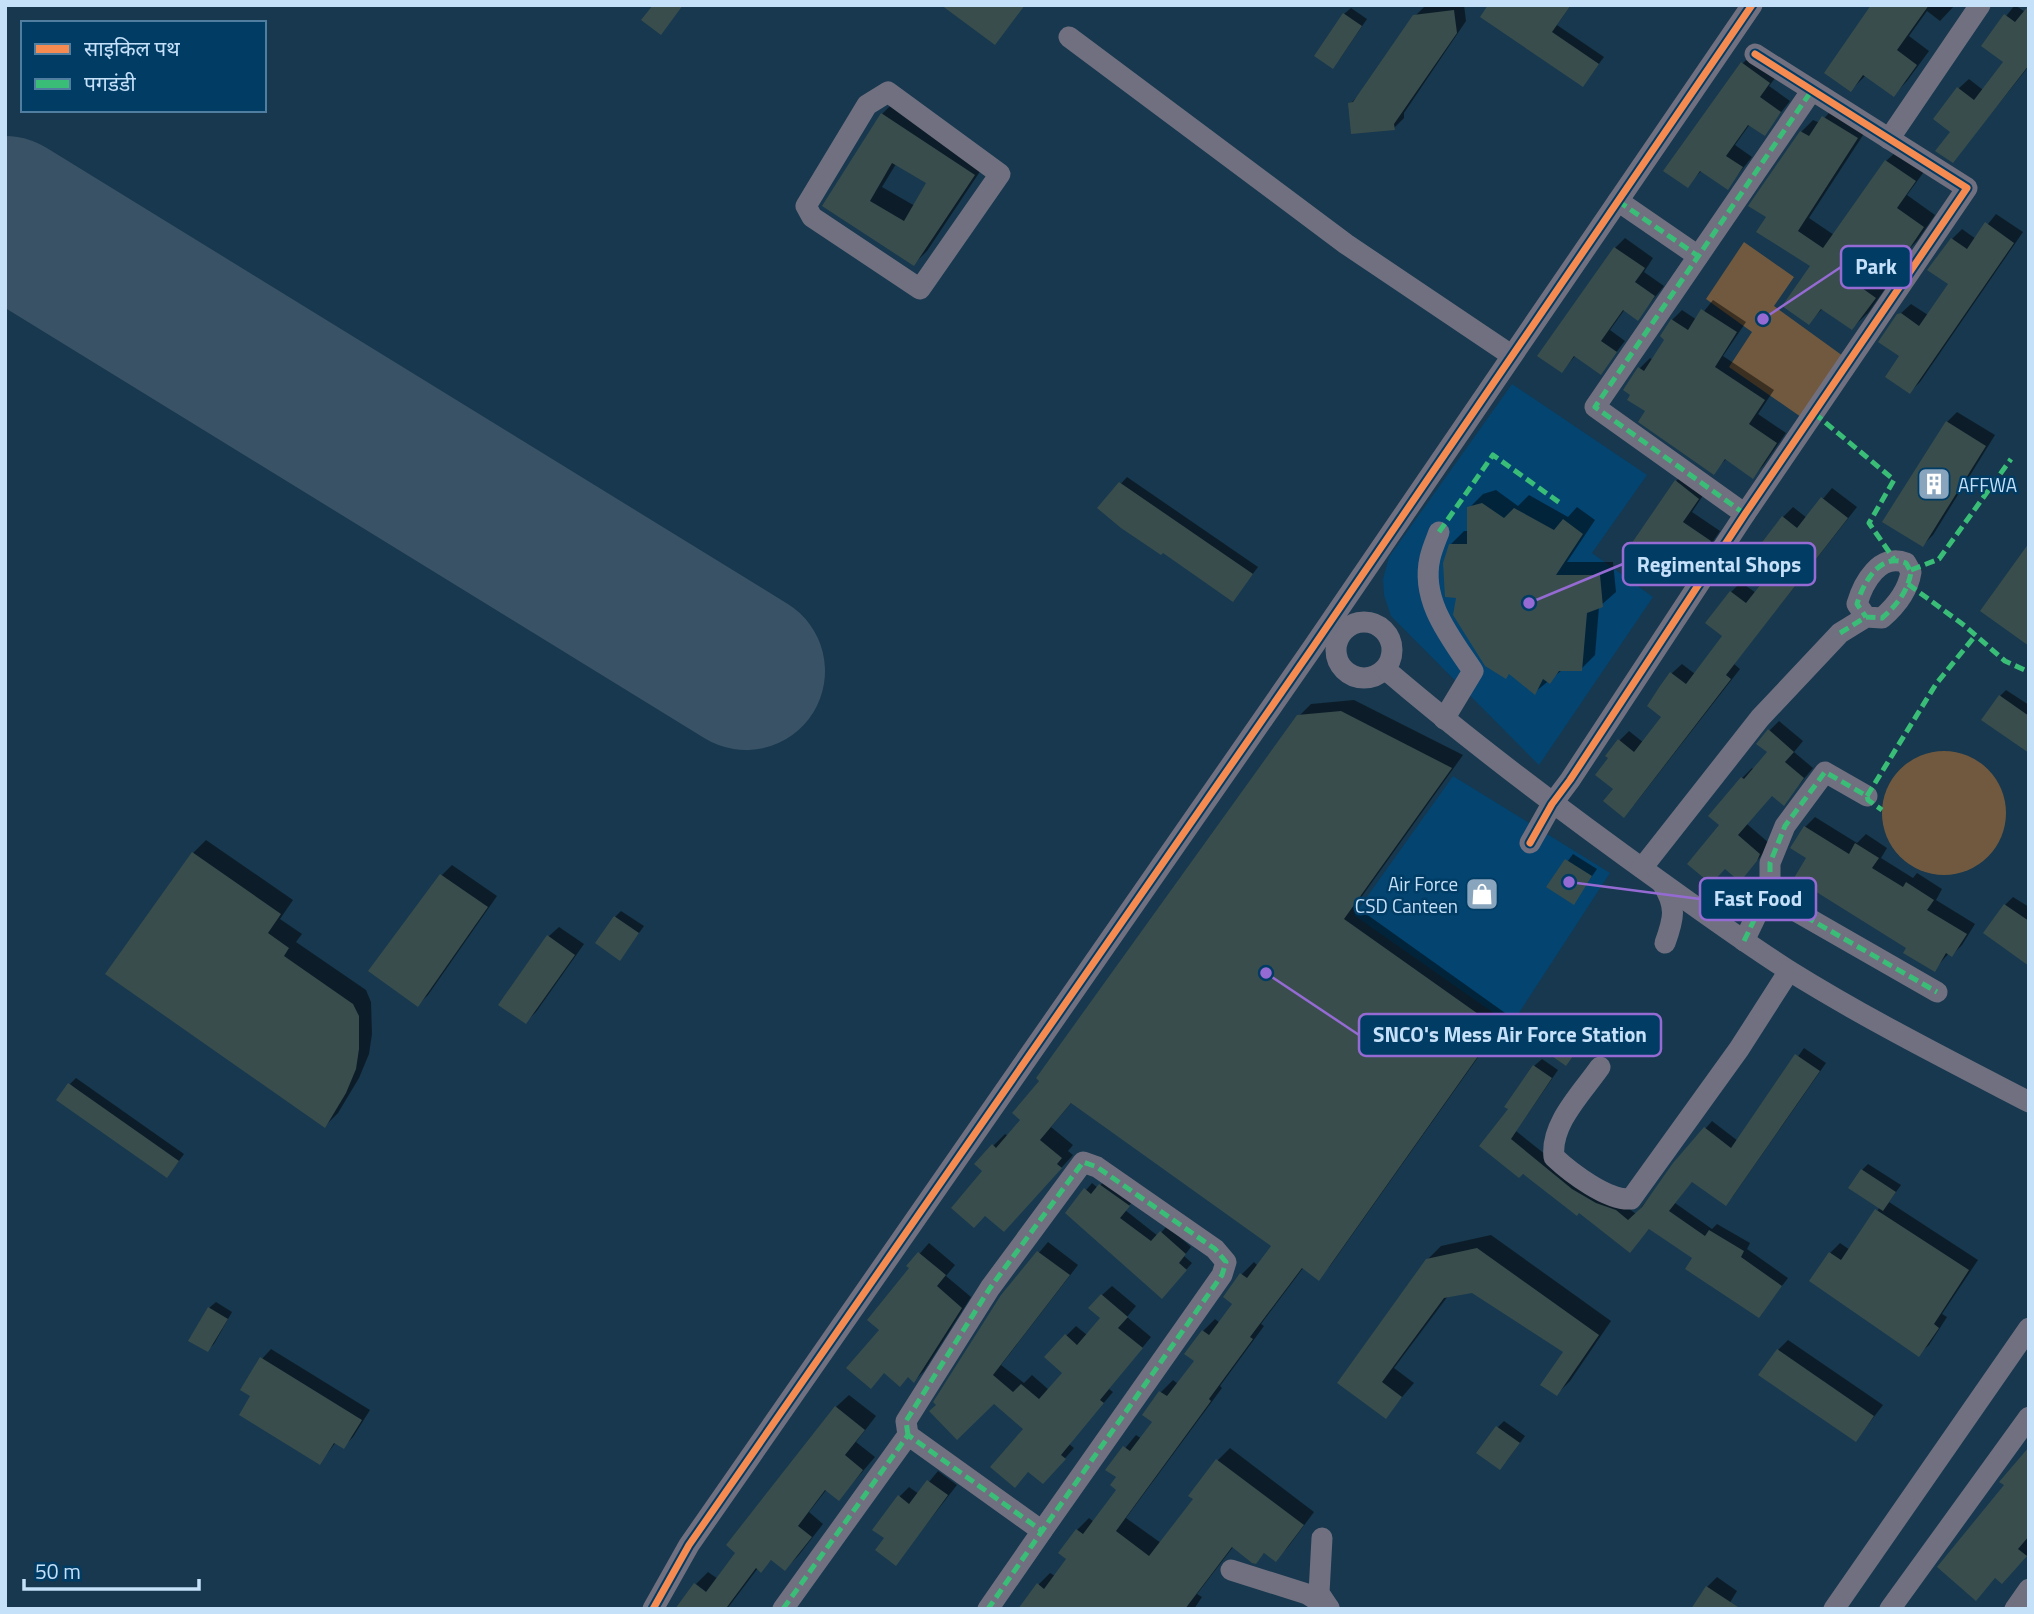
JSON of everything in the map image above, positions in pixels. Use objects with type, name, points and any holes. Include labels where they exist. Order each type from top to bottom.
[{"type":"street","points":[[653,1609],[689,1545],[1305,658],[1752,5]]},
{"type":"street","points":[[1889,139],[1980,5]]},
{"type":"street","points":[[1069,37],[1346,244],[1510,355]]},
{"type":"street","points":[[1530,843],[1552,804],[1745,514],[1967,188],[1755,54]]},
{"type":"street","points":[[1745,514],[1595,407],[1812,90]]},
{"type":"street","points":[[888,92],[1000,174],[920,289],[812,217],[806,206],[867,105],[888,92]]},
{"type":"street","points":[[1618,201],[1698,256]]},
{"type":"street","points":[[1439,532],[1430,560],[1430,591],[1440,622],[1473,671],[1444,719]]},
{"type":"street","points":[[1305,658],[1329,635],[1347,627],[1363,622],[1385,631],[1392,646],[1390,662],[1385,669],[1369,678],[1359,678],[1343,670],[1337,661],[1336,643],[1347,627],[1347,607],[1360,578]]},
{"type":"street","points":[[1642,868],[1760,718],[1840,633],[1866,617]]},
{"type":"street","points":[[1385,669],[1552,804],[1744,941],[1789,971],[2029,1102]]},
{"type":"street","points":[[1744,941],[1770,887],[1770,863],[1785,826],[1825,772],[1867,796]]},
{"type":"street","points":[[1661,882],[1672,904],[1671,924],[1665,943]]},
{"type":"street","points":[[1766,894],[1937,992]]},
{"type":"street","points":[[1600,1067],[1562,1121],[1553,1143],[1554,1157],[1605,1194],[1621,1200],[1631,1199],[1739,1049],[1789,971]]},
{"type":"street","points":[[783,1609],[908,1435],[906,1421],[983,1299],[1083,1163],[1097,1167],[1215,1249],[1226,1262],[1222,1275],[988,1609]]},
{"type":"street","points":[[1842,1606],[2029,1328]]},
{"type":"street","points":[[1889,1609],[2029,1417]]},
{"type":"street","points":[[908,1435],[1042,1531]]},
{"type":"street","points":[[1322,1538],[1319,1593],[1329,1609]]},
{"type":"street","points":[[1231,1570],[1307,1594],[1329,1609]]},
{"type":"street","points":[[2015,1609],[2029,1589]]},
{"type":"shaded area","points":[[1744,242],[1794,277],[1774,306],[1843,356],[1801,417],[1729,367],[1752,332],[1706,299]]},
{"type":"shaded area","points":[[1512,384],[1647,475],[1592,553],[1653,597],[1539,765],[1391,616],[1384,595],[1383,579],[1389,557]]},
{"type":"shaded area","points":[[1944,751],[1968,756],[1988,769],[2001,789],[2006,813],[2001,837],[1988,857],[1968,870],[1944,875],[1920,870],[1900,857],[1887,837],[1882,813],[1887,789],[1900,769],[1920,756]]},
{"type":"shaded area","name":"Air Force CSD Canteen","points":[[1453,776],[1610,873],[1511,1025],[1354,915]]},
{"type":"building","points":[[653,5],[683,5],[661,35],[641,20]]},
{"type":"building","points":[[941,5],[1025,5],[995,45]]},
{"type":"building","points":[[1488,5],[1571,5],[1552,32],[1599,64],[1583,87],[1480,17]]},
{"type":"building","points":[[1871,5],[1929,5],[1897,50],[1917,65],[1894,97],[1863,75],[1851,92],[1824,73]]},
{"type":"building","points":[[2029,5],[2029,65],[1953,163],[1935,151],[1950,132],[1933,119],[1957,87],[1974,100],[2003,62],[1981,46],[2004,14],[2015,22]]},
{"type":"building","points":[[1454,10],[1457,33],[1394,124],[1395,130],[1351,134],[1348,103],[1353,102],[1413,15]]},
{"type":"building","points":[[1343,13],[1362,26],[1333,69],[1314,56]]},
{"type":"building","points":[[1741,62],[1770,83],[1760,97],[1781,112],[1765,136],[1748,125],[1726,156],[1743,167],[1728,190],[1700,171],[1688,188],[1663,171]]},
{"type":"building","points":[[881,113],[975,175],[914,266],[822,206]],"holes":[[[892,163],[926,183],[904,221],[870,201]]]},
{"type":"building","points":[[1822,116],[1858,138],[1798,231],[1823,248],[1885,160],[1916,181],[1897,208],[1924,227],[1905,255],[1902,253],[1899,257],[1882,245],[1855,283],[1876,298],[1852,330],[1821,309],[1809,325],[1782,306],[1810,266],[1756,232],[1766,217],[1748,206],[1800,131],[1809,136]]},
{"type":"building","points":[[1985,222],[2014,243],[1910,394],[1885,377],[1899,356],[1878,342],[1897,314],[1901,313],[1919,326],[1948,284],[1927,270],[1951,238],[1967,249]]},
{"type":"building","points":[[1614,247],[1645,268],[1635,282],[1655,296],[1638,321],[1623,310],[1601,341],[1617,352],[1601,375],[1574,356],[1562,373],[1537,356]]},
{"type":"building","points":[[1701,309],[1737,332],[1715,367],[1765,400],[1749,424],[1777,443],[1753,479],[1725,459],[1714,475],[1638,422],[1645,411],[1627,400],[1630,395],[1623,390],[1638,367],[1644,371],[1664,340],[1660,336],[1671,319],[1688,330]]},
{"type":"building","name":"AFFWA","points":[[1946,421],[1986,446],[1923,547],[1882,522]]},
{"type":"building","points":[[1675,480],[1699,499],[1683,522],[1711,541],[1688,577],[1659,557],[1648,573],[1623,556]]},
{"type":"building","points":[[1119,482],[1253,574],[1233,602],[1163,553],[1161,555],[1121,528],[1097,508]]},
{"type":"building","points":[[1821,497],[1848,518],[1726,675],[1731,679],[1624,818],[1603,801],[1613,789],[1595,775],[1608,758],[1605,756],[1618,739],[1634,752],[1661,717],[1647,706],[1670,672],[1686,684],[1722,636],[1705,623],[1730,591],[1746,603],[1780,560],[1760,545],[1782,516],[1797,528]]},
{"type":"building","points":[[1482,503],[1504,518],[1514,508],[1554,530],[1563,519],[1583,534],[1556,575],[1600,575],[1603,607],[1587,613],[1582,671],[1559,671],[1550,684],[1543,679],[1535,695],[1509,674],[1506,679],[1485,666],[1453,615],[1456,598],[1445,597],[1443,563],[1449,544],[1467,544],[1467,507]]},
{"type":"building","points":[[2029,543],[2029,646],[1980,611]]},
{"type":"building","points":[[1999,695],[2029,716],[2029,753],[1981,720]]},
{"type":"building","points":[[1341,711],[1452,768],[1344,919],[1498,1028],[1319,1281],[1302,1268],[1250,1337],[1253,1339],[1209,1399],[1211,1401],[1116,1531],[1149,1556],[1193,1499],[1188,1496],[1216,1459],[1304,1525],[1276,1562],[1264,1553],[1256,1564],[1252,1563],[1232,1547],[1185,1609],[1018,1609],[1037,1583],[1044,1589],[1066,1559],[1058,1553],[1076,1529],[1083,1534],[1116,1490],[1110,1485],[1116,1477],[1105,1470],[1123,1446],[1130,1451],[1152,1422],[1142,1415],[1159,1391],[1167,1396],[1194,1361],[1184,1354],[1202,1330],[1209,1335],[1232,1304],[1223,1297],[1240,1273],[1247,1278],[1271,1246],[1071,1103],[1040,1140],[1062,1158],[1057,1164],[1062,1168],[1004,1232],[985,1216],[974,1228],[951,1208],[982,1171],[974,1164],[992,1144],[996,1148],[1020,1120],[1012,1113],[1039,1081],[1036,1078],[1297,715]]},
{"type":"building","points":[[1768,729],[1794,752],[1785,762],[1804,778],[1784,806],[1772,796],[1738,835],[1760,854],[1740,882],[1725,869],[1711,884],[1687,864],[1719,825],[1708,816],[1741,777],[1744,779],[1767,752],[1756,744]]},
{"type":"building","points":[[1804,826],[1849,854],[1855,843],[1879,858],[1872,868],[1903,887],[1906,882],[1934,900],[1927,910],[1967,934],[1952,957],[1946,953],[1935,972],[1903,953],[1906,948],[1794,878],[1806,858],[1790,848]]},
{"type":"building","points":[[192,852],[281,914],[268,933],[289,948],[284,956],[353,1004],[359,1016],[356,1069],[346,1093],[325,1128],[105,974]]},
{"type":"building","points":[[1565,859],[1592,876],[1574,905],[1546,887]]},
{"type":"building","points":[[440,874],[488,907],[418,1007],[368,971]]},
{"type":"building","points":[[2004,904],[2029,921],[2029,966],[1983,933]]},
{"type":"building","points":[[614,916],[639,933],[620,961],[595,943]]},
{"type":"building","points":[[547,935],[575,955],[526,1024],[498,1005]]},
{"type":"building","points":[[1562,1034],[1580,1046],[1566,1066],[1549,1054]]},
{"type":"building","points":[[1795,1054],[1820,1071],[1726,1206],[1692,1182],[1669,1211],[1705,1236],[1709,1230],[1744,1251],[1741,1257],[1782,1286],[1759,1318],[1685,1269],[1692,1258],[1649,1229],[1630,1253],[1579,1213],[1577,1216],[1523,1174],[1519,1178],[1479,1146],[1508,1109],[1504,1107],[1533,1065],[1552,1078],[1511,1139],[1572,1189],[1596,1203],[1616,1210],[1628,1220],[1642,1207],[1673,1163],[1704,1127],[1731,1148]]},
{"type":"building","points":[[68,1083],[179,1161],[167,1178],[56,1100]]},
{"type":"building","points":[[1861,1169],[1896,1192],[1883,1211],[1848,1188]]},
{"type":"building","points":[[1099,1184],[1130,1206],[1120,1218],[1151,1241],[1160,1231],[1186,1254],[1179,1263],[1187,1270],[1162,1299],[1065,1213],[1084,1188],[1091,1194]]},
{"type":"building","points":[[1875,1209],[1969,1270],[1934,1324],[1939,1328],[1919,1357],[1809,1281],[1829,1252],[1841,1260]]},
{"type":"building","points":[[1477,1248],[1599,1335],[1557,1396],[1540,1385],[1563,1352],[1472,1293],[1444,1298],[1382,1382],[1402,1397],[1386,1419],[1337,1383],[1426,1259]]},
{"type":"building","points":[[1037,1251],[1070,1275],[993,1375],[1013,1392],[1021,1384],[1039,1399],[1062,1373],[1044,1357],[1065,1334],[1077,1345],[1100,1318],[1088,1308],[1101,1294],[1128,1317],[1118,1328],[1143,1348],[1100,1400],[1104,1403],[1061,1455],[1066,1459],[1043,1484],[1028,1472],[1015,1488],[990,1467],[1023,1429],[994,1404],[957,1440],[929,1411],[936,1405],[933,1402],[1001,1295]]},
{"type":"building","points":[[918,1252],[946,1275],[937,1286],[962,1308],[914,1383],[908,1377],[900,1387],[884,1373],[871,1389],[846,1368],[879,1330],[867,1320],[909,1268],[906,1266]]},
{"type":"building","points":[[208,1307],[228,1319],[208,1352],[188,1341]]},
{"type":"building","points":[[1777,1349],[1874,1416],[1856,1442],[1758,1375]]},
{"type":"building","points":[[260,1357],[362,1420],[344,1449],[334,1443],[320,1465],[239,1415],[250,1396],[240,1390]]},
{"type":"building","points":[[835,1406],[865,1430],[845,1455],[863,1470],[839,1501],[825,1490],[798,1526],[812,1537],[785,1571],[771,1560],[761,1573],[756,1568],[727,1607],[729,1609],[675,1609],[694,1583],[706,1592],[735,1553],[726,1545]]},
{"type":"building","points":[[1496,1426],[1520,1443],[1500,1470],[1476,1453]]},
{"type":"building","points":[[2029,1447],[2029,1536],[2018,1549],[2027,1556],[2002,1584],[1995,1578],[1976,1601],[1937,1567],[2004,1485],[1999,1482]]},
{"type":"building","points":[[927,1480],[948,1495],[896,1566],[875,1550],[884,1538],[872,1530],[898,1495],[909,1504]]},
{"type":"building","points":[[1706,1586],[1741,1609],[1691,1609]]},
{"type":"runway","points":[[5,215],[746,671]]},
{"type":"marked path","points":[[1745,514],[1595,407],[1812,90]]},
{"type":"marked path","points":[[1618,201],[1698,256]]},
{"type":"marked path","points":[[1814,413],[1894,480],[1869,523],[1894,559]]},
{"type":"marked path","points":[[1439,532],[1493,455],[1560,503]]},
{"type":"marked path","points":[[1911,570],[1939,559],[2011,459]]},
{"type":"marked path","points":[[1840,633],[1866,617],[1882,618],[1892,608],[1910,579],[1911,572],[1906,563],[1888,562],[1868,579],[1857,604],[1866,617]]},
{"type":"marked path","points":[[1908,584],[1965,626],[2005,661],[2029,672]]},
{"type":"marked path","points":[[1867,796],[1936,684],[1975,636]]},
{"type":"marked path","points":[[1744,941],[1770,887],[1770,863],[1785,826],[1825,772],[1867,796],[1868,800],[1882,810]]},
{"type":"marked path","points":[[1766,894],[1937,992]]},
{"type":"marked path","points":[[908,1435],[906,1421],[990,1288],[1083,1162],[1097,1167],[1215,1249],[1226,1262],[1222,1275],[1042,1531]]},
{"type":"marked path","points":[[783,1609],[908,1435],[1042,1531],[988,1609]]},
{"type":"cycle path","points":[[653,1609],[689,1545],[1311,650],[1752,5]]},
{"type":"cycle path","points":[[1530,843],[1552,804],[1745,514],[1967,188],[1755,54]]},
{"type":"place","name":"Park","points":[[1763,319]]},
{"type":"place","name":"AFFWA","points":[[1934,484]]},
{"type":"place","name":"Regimental Shops","points":[[1529,603]]},
{"type":"place","name":"Fast Food","points":[[1569,882]]},
{"type":"place","name":"Air Force CSD Canteen","points":[[1482,894]]},
{"type":"place","name":"SNCO's Mess Air Force Station","points":[[1266,973]]}]
